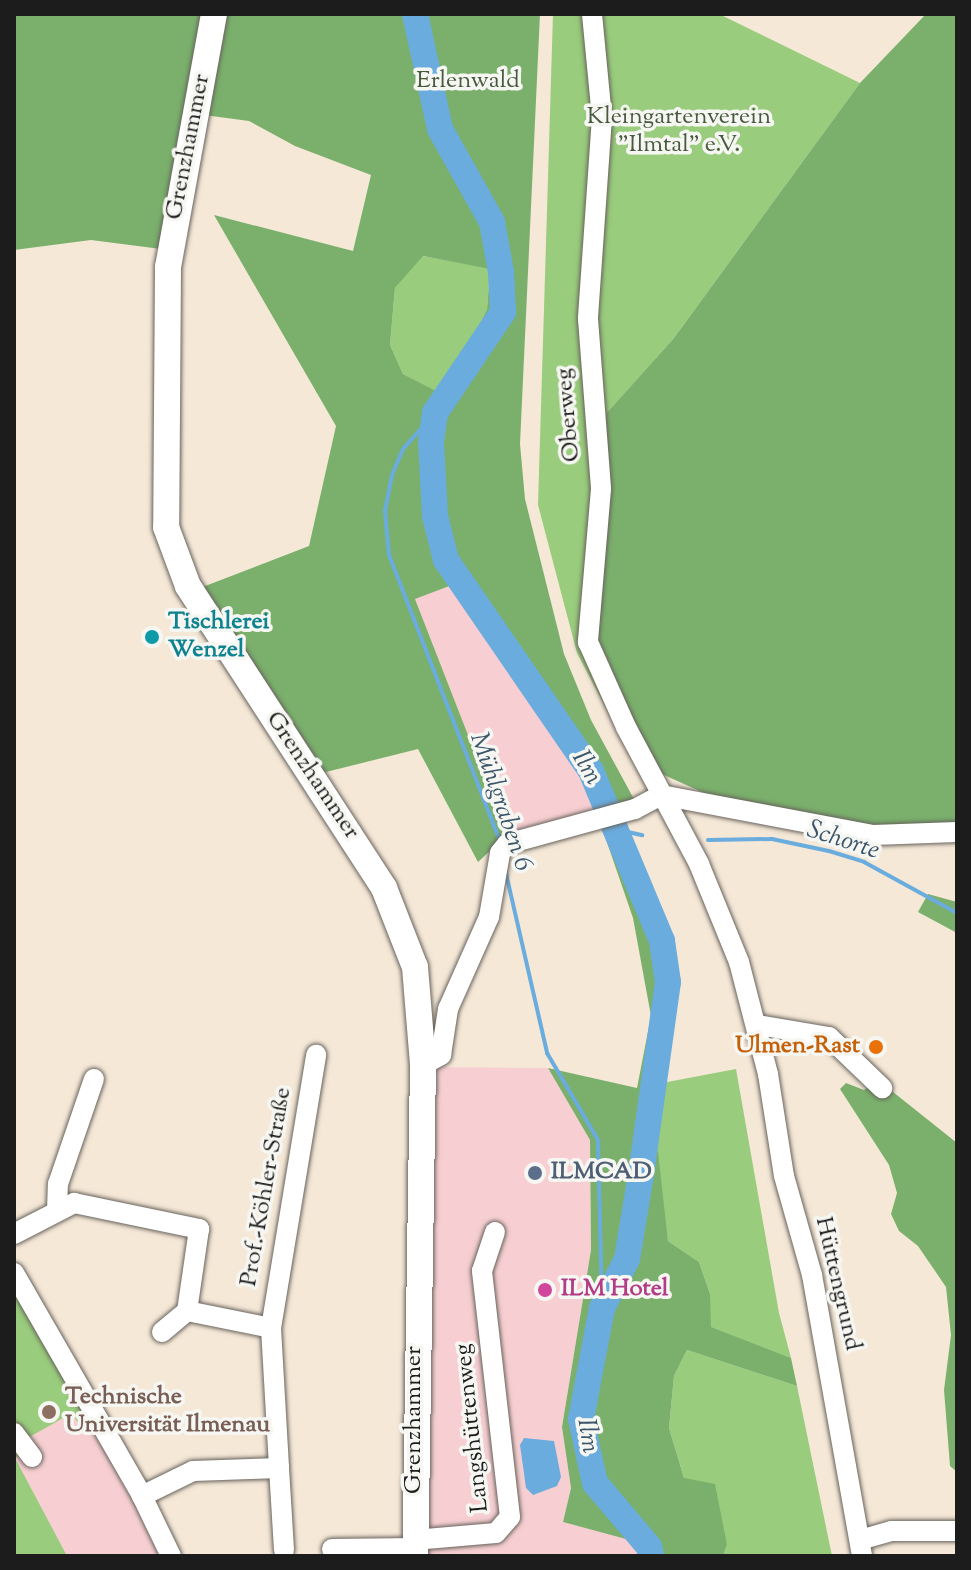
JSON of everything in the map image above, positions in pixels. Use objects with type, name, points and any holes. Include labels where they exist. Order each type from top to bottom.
[{"type":"main road","name":"Grenzhammer","points":[[214,14],[168,267],[166,527],[188,586],[384,888],[415,967],[423,1065],[415,1548]]},
{"type":"street","name":"Oberweg","points":[[592,14],[602,117],[588,319],[601,489],[588,642],[661,795]]},
{"type":"street","points":[[423,1065],[441,1055],[454,988],[489,917],[503,848],[635,809],[661,795],[873,835],[957,832]]},
{"type":"street","name":"Hüttengrund","points":[[661,795],[718,906],[758,1025],[784,1176],[821,1319],[861,1548]]},
{"type":"street","points":[[758,1025],[792,1026],[829,1037],[882,1088]]},
{"type":"street","name":"Prof.-Köhler-Straße","points":[[284,1550],[271,1328],[316,1055]]},
{"type":"street","points":[[57,1210],[58,1184],[94,1079]]},
{"type":"street","points":[[14,1234],[74,1203],[199,1229],[187,1311],[162,1332]]},
{"type":"street","name":"Langshüttenweg","points":[[332,1549],[415,1548],[496,1533],[510,1517],[482,1271],[495,1232]]},
{"type":"street","points":[[14,1273],[142,1496],[171,1556]]},
{"type":"street","name":"Prof.-Köhler-Straße","points":[[187,1311],[271,1328]]},
{"type":"street","points":[[14,1433],[32,1457]]},
{"type":"street","points":[[142,1496],[193,1471],[279,1468]]},
{"type":"street","points":[[861,1548],[892,1531],[957,1531]]},
{"type":"shaded area","points":[[451,585],[544,711],[596,769],[600,812],[507,835],[415,599]]},
{"type":"shaded area","points":[[438,1067],[548,1068],[590,1140],[591,1250],[562,1427],[571,1488],[563,1522],[638,1542],[638,1556],[429,1556],[424,1471],[430,1169]]},
{"type":"shaded area","name":"Technische Universität Ilmenau","points":[[14,1294],[145,1517],[161,1556],[14,1556]]},
{"type":"green space","points":[[14,14],[208,14],[161,249],[91,240],[14,250]]},
{"type":"green space","name":"Erlenwald","points":[[223,14],[540,14],[520,444],[525,499],[564,654],[591,720],[635,801],[600,812],[596,769],[544,711],[452,585],[415,599],[507,835],[478,862],[418,749],[318,774],[200,588],[309,546],[336,426],[214,215],[353,251],[371,175],[295,146],[249,121],[204,115]],"holes":[[[423,256],[490,269],[487,309],[463,359],[438,392],[403,374],[390,345],[395,288]]]},
{"type":"green space","name":"Kleingartenverein \"Ilmtal\" e.V.","points":[[553,14],[719,14],[860,83],[674,338],[603,417],[610,716],[577,653],[538,505]]},
{"type":"green space","points":[[926,14],[957,14],[957,824],[887,831],[704,793],[662,774],[591,638],[603,417],[674,338],[860,83]]},
{"type":"green space","points":[[422,256],[490,268],[487,309],[463,359],[439,393],[403,374],[390,345],[395,288]]},
{"type":"green space","points":[[624,821],[673,973],[653,1146],[658,1152],[668,1241],[699,1262],[710,1294],[711,1327],[791,1358],[797,1386],[687,1350],[674,1376],[669,1428],[684,1478],[715,1484],[727,1545],[723,1556],[638,1556],[637,1542],[563,1522],[571,1488],[562,1427],[591,1250],[590,1140],[548,1068],[637,1088],[651,1016],[633,918],[600,822]]},
{"type":"green space","points":[[928,894],[957,902],[957,933],[918,912]]},
{"type":"green space","points":[[736,1069],[779,1313],[791,1358],[710,1327],[710,1294],[699,1262],[668,1241],[653,1146],[662,1083]]},
{"type":"green space","points":[[878,1080],[957,1143],[957,1472],[950,1466],[944,1390],[951,1335],[946,1287],[918,1246],[899,1231],[891,1214],[897,1193],[889,1165],[840,1089],[846,1083],[864,1090]]},
{"type":"green space","points":[[14,1286],[85,1410],[78,1423],[72,1413],[24,1440],[29,1451],[15,1458],[67,1556],[14,1556]]},
{"type":"green space","points":[[687,1350],[797,1386],[832,1556],[723,1556],[727,1545],[684,1478],[669,1428],[674,1376]]},
{"type":"water","points":[[524,1438],[554,1441],[561,1477],[557,1486],[533,1495],[526,1488],[520,1445]]},
{"type":"waterway","name":"Ilm","points":[[415,14],[440,129],[492,222],[501,272],[503,312],[435,413],[431,442],[435,516],[446,560],[591,771],[662,941],[668,982],[627,1259],[602,1308],[581,1419],[595,1483],[649,1547],[651,1556]]},
{"type":"waterway","name":"Mühlgraben 6","points":[[435,413],[403,449],[392,475],[385,511],[389,555],[500,841]]},
{"type":"waterway","name":"Schorte","points":[[615,829],[642,835]]},
{"type":"waterway","name":"Schorte","points":[[708,840],[772,839],[829,851],[864,862],[957,913]]},
{"type":"waterway","name":"Mühlgraben 6","points":[[505,869],[547,1053],[598,1140],[602,1308]]},
{"type":"place","name":"Tischlerei Wenzel","points":[[152,637]]},
{"type":"place","name":"Ulmen-Rast","points":[[876,1047]]},
{"type":"place","name":"ILMCAD","points":[[535,1173]]},
{"type":"place","name":"ILM Hotel","points":[[545,1290]]},
{"type":"place","name":"Technische Universität Ilmenau","points":[[49,1412]]}]
